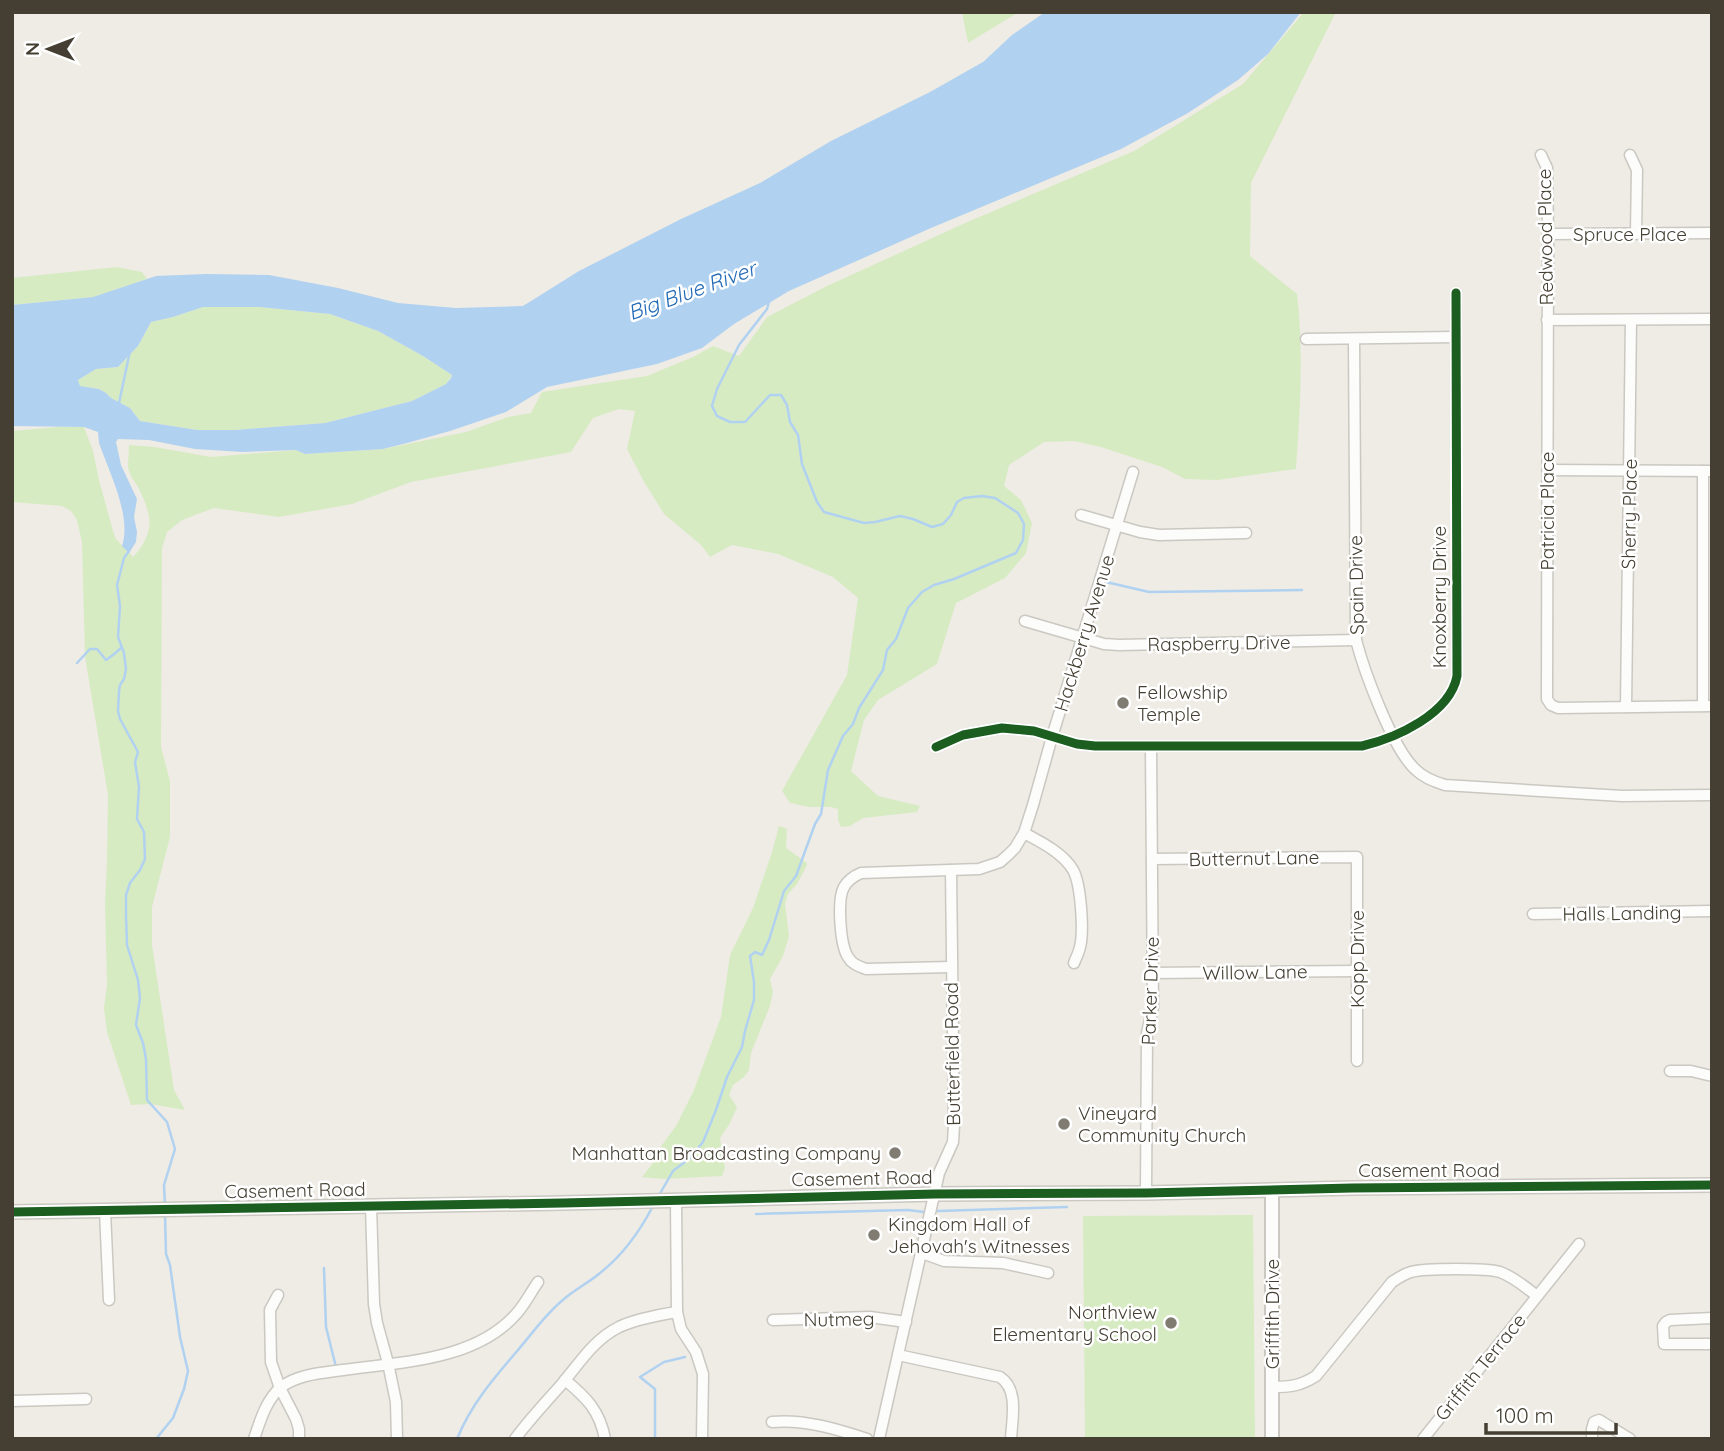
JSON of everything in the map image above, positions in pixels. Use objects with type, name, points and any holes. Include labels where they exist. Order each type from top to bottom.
[{"type":"street","name":"Redwood Place","points":[[1541,155],[1547,168],[1547,320]]},
{"type":"street","points":[[1630,155],[1637,170],[1636,234]]},
{"type":"street","name":"Spruce Place","points":[[1548,234],[1712,233]]},
{"type":"street","name":"Knoxberry Drive","points":[[936,747],[963,735],[1002,729],[1034,731],[1095,746],[1362,746],[1392,736],[1433,714],[1451,693],[1457,676],[1456,293]]},
{"type":"street","points":[[1547,320],[1712,320]]},
{"type":"street","name":"Patricia Place","points":[[1547,320],[1547,699],[1550,705],[1558,708],[1707,706]]},
{"type":"street","name":"Sherry Place","points":[[1626,708],[1631,320]]},
{"type":"street","points":[[1306,339],[1456,337]]},
{"type":"street","name":"Spain Drive","points":[[1354,339],[1356,640],[1361,660],[1392,736],[1409,762],[1433,781],[1445,785],[1622,796],[1712,795]]},
{"type":"street","points":[[1548,470],[1707,471],[1707,706]]},
{"type":"street","name":"Hackberry Avenue","points":[[951,967],[866,969],[853,964],[843,949],[841,940],[841,895],[848,881],[861,873],[979,869],[1000,862],[1024,833],[1133,472]]},
{"type":"street","points":[[1081,515],[1159,535],[1246,533]]},
{"type":"street","name":"Raspberry Drive","points":[[1025,621],[1104,644],[1119,645],[1356,640]]},
{"type":"street","name":"Parker Drive","points":[[1146,1193],[1147,1033],[1153,1007],[1151,747]]},
{"type":"street","points":[[1024,833],[1065,861],[1078,881],[1081,899],[1081,944],[1074,963]]},
{"type":"street","name":"Butternut Lane","points":[[1152,859],[1357,857]]},
{"type":"street","name":"Kopp Drive","points":[[1357,857],[1357,1061]]},
{"type":"street","name":"Butterfield Road","points":[[880,1439],[939,1173],[953,1143],[951,870]]},
{"type":"street","name":"Halls Landing","points":[[1533,914],[1712,911]]},
{"type":"street","name":"Willow Lane","points":[[1153,973],[1357,971]]},
{"type":"street","points":[[1670,1072],[1691,1071],[1712,1076]]},
{"type":"street","name":"Casement Road","points":[[12,1212],[935,1194],[1712,1185]]},
{"type":"street","name":"Griffith Drive","points":[[1272,1190],[1272,1439]]},
{"type":"street","points":[[671,1200],[677,1312],[681,1329],[696,1353],[703,1374],[702,1439]]},
{"type":"street","points":[[372,1206],[374,1304],[396,1402],[397,1439]]},
{"type":"street","points":[[105,1211],[109,1300]]},
{"type":"street","name":"Griffith Terrace","points":[[1423,1439],[1579,1244]]},
{"type":"street","points":[[922,1253],[944,1261],[1003,1263],[1048,1273]]},
{"type":"street","name":"Griffith Terrace","points":[[1272,1387],[1293,1387],[1316,1376],[1392,1282],[1401,1275],[1414,1271],[1496,1271],[1509,1276],[1537,1296]]},
{"type":"street","points":[[254,1439],[266,1407],[280,1388],[290,1382],[311,1374],[410,1361],[454,1352],[481,1341],[502,1327],[518,1312],[538,1282]]},
{"type":"street","points":[[278,1295],[270,1310],[271,1362],[280,1388],[296,1419],[299,1439]]},
{"type":"street","points":[[515,1439],[588,1350],[619,1327],[677,1312]]},
{"type":"street","name":"Nutmeg","points":[[773,1320],[870,1317],[906,1322]]},
{"type":"street","points":[[1712,1318],[1670,1320],[1662,1326],[1664,1345],[1712,1344]]},
{"type":"street","points":[[898,1355],[1000,1377],[1006,1381],[1012,1395],[1011,1439]]},
{"type":"street","points":[[565,1380],[581,1393],[594,1409],[601,1420],[604,1439]]},
{"type":"street","points":[[12,1401],[86,1399]]},
{"type":"street","points":[[1592,1439],[1594,1422],[1599,1420],[1630,1439]]},
{"type":"street","points":[[772,1422],[804,1423],[867,1439]]},
{"type":"green space","points":[[962,12],[1019,12],[968,43]]},
{"type":"green space","points":[[1304,12],[1336,12],[1251,183],[1250,256],[1297,294],[1301,359],[1296,469],[1217,480],[1185,479],[1162,467],[1074,441],[1044,442],[1009,465],[1004,486],[1021,500],[1032,523],[1026,553],[1005,578],[956,603],[937,664],[878,700],[864,720],[851,771],[878,796],[920,806],[917,812],[863,818],[850,826],[841,827],[838,809],[790,803],[782,791],[847,675],[858,598],[833,577],[778,554],[732,545],[710,557],[701,545],[664,514],[627,449],[635,411],[619,409],[593,418],[571,452],[411,482],[352,504],[279,517],[214,508],[182,520],[167,532],[162,548],[161,747],[170,781],[170,837],[152,907],[152,945],[174,1090],[185,1110],[150,1104],[131,1105],[107,1032],[104,1008],[107,985],[105,904],[108,795],[85,657],[82,542],[77,520],[71,511],[62,506],[12,502],[12,431],[84,427],[116,539],[133,557],[145,539],[149,515],[129,470],[129,445],[211,457],[296,450],[305,454],[383,449],[466,432],[508,417],[531,413],[542,392],[647,376],[713,346],[739,356],[767,317],[827,286],[963,224],[1134,151],[1243,84]]},
{"type":"green space","points":[[117,267],[142,272],[147,279],[93,297],[12,305],[12,278]]},
{"type":"green space","points":[[203,307],[259,307],[330,314],[378,331],[452,375],[446,384],[412,401],[325,423],[235,430],[197,430],[140,421],[130,408],[106,393],[80,386],[78,380],[96,369],[118,367],[138,346],[151,322]]},
{"type":"green space","points":[[779,826],[787,829],[786,848],[807,865],[788,894],[785,904],[789,936],[783,956],[770,979],[773,992],[770,1006],[751,1053],[749,1070],[733,1085],[729,1095],[737,1107],[720,1138],[725,1168],[722,1176],[663,1179],[642,1177],[657,1158],[694,1090],[721,1017],[730,955],[753,908]]},
{"type":"green space","name":"Northview Elementary School","points":[[1253,1215],[1255,1439],[1085,1439],[1083,1216]]},
{"type":"water","name":"Big Blue River","points":[[1045,12],[1301,12],[1268,54],[1238,80],[1188,113],[1121,149],[789,291],[734,324],[702,348],[657,364],[547,387],[506,412],[383,449],[305,454],[296,450],[243,452],[195,449],[149,440],[118,439],[116,442],[121,465],[137,499],[134,517],[136,542],[129,553],[122,546],[122,508],[99,443],[98,432],[84,427],[12,426],[12,305],[93,297],[156,276],[206,274],[269,275],[398,303],[456,308],[523,306],[579,271],[681,219],[760,183],[831,141],[930,92],[983,62],[1012,35]],"holes":[[[203,307],[259,307],[330,314],[378,331],[423,356],[452,375],[451,378],[446,384],[412,401],[325,423],[235,430],[197,430],[140,421],[130,408],[106,393],[80,386],[78,380],[96,369],[118,367],[138,346],[151,322]]]},
{"type":"waterway","points":[[658,1197],[673,1171],[690,1158],[703,1142],[727,1077],[742,1047],[754,1000],[750,956],[755,952],[762,955],[769,940],[784,891],[796,876],[821,814],[828,770],[843,736],[853,724],[859,708],[883,670],[887,650],[896,639],[908,608],[922,592],[934,585],[1016,553],[1023,540],[1024,524],[1018,513],[995,498],[982,496],[964,498],[957,502],[943,524],[932,527],[900,516],[864,523],[824,512],[817,502],[802,464],[798,435],[790,422],[787,405],[781,395],[770,395],[745,422],[730,422],[717,416],[712,406],[717,389],[739,345],[767,309],[769,302]]},
{"type":"waterway","points":[[119,403],[130,351]]},
{"type":"waterway","points":[[129,551],[124,558],[117,585],[120,606],[118,637],[126,669],[120,685],[118,711],[138,752],[135,762],[139,787],[137,819],[144,832],[145,859],[126,895],[127,945],[138,980],[140,998],[136,1025],[146,1059],[147,1100],[167,1122],[175,1149],[164,1185],[165,1205]]},
{"type":"waterway","points":[[1106,582],[1149,592],[1302,590]]},
{"type":"waterway","points":[[77,663],[90,649],[97,649],[106,660],[121,648]]},
{"type":"waterway","points":[[457,1439],[484,1392],[536,1328],[562,1301],[616,1258],[637,1233],[653,1206]]},
{"type":"waterway","points":[[938,1211],[1067,1207]]},
{"type":"waterway","points":[[756,1214],[908,1210],[924,1212]]},
{"type":"waterway","points":[[156,1439],[173,1418],[188,1371],[166,1254],[165,1215]]},
{"type":"waterway","points":[[324,1268],[326,1327],[336,1367]]},
{"type":"waterway","points":[[655,1439],[655,1389],[640,1377],[664,1362],[685,1357]]},
{"type":"cycle path","points":[[936,747],[963,735],[1002,728],[1034,731],[1077,744],[1095,746],[1362,746],[1390,737],[1433,713],[1452,690],[1457,676],[1456,293]]},
{"type":"cycle path","points":[[12,1212],[935,1194],[1712,1185]]},
{"type":"place","name":"Fellowship Temple","points":[[1123,703]]},
{"type":"place","name":"Vineyard Community Church","points":[[1064,1124]]},
{"type":"place","name":"Manhattan Broadcasting Company","points":[[895,1153]]},
{"type":"place","name":"Kingdom Hall of Jehovah's Witnesses","points":[[874,1235]]},
{"type":"place","name":"Northview Elementary School","points":[[1171,1323]]}]
